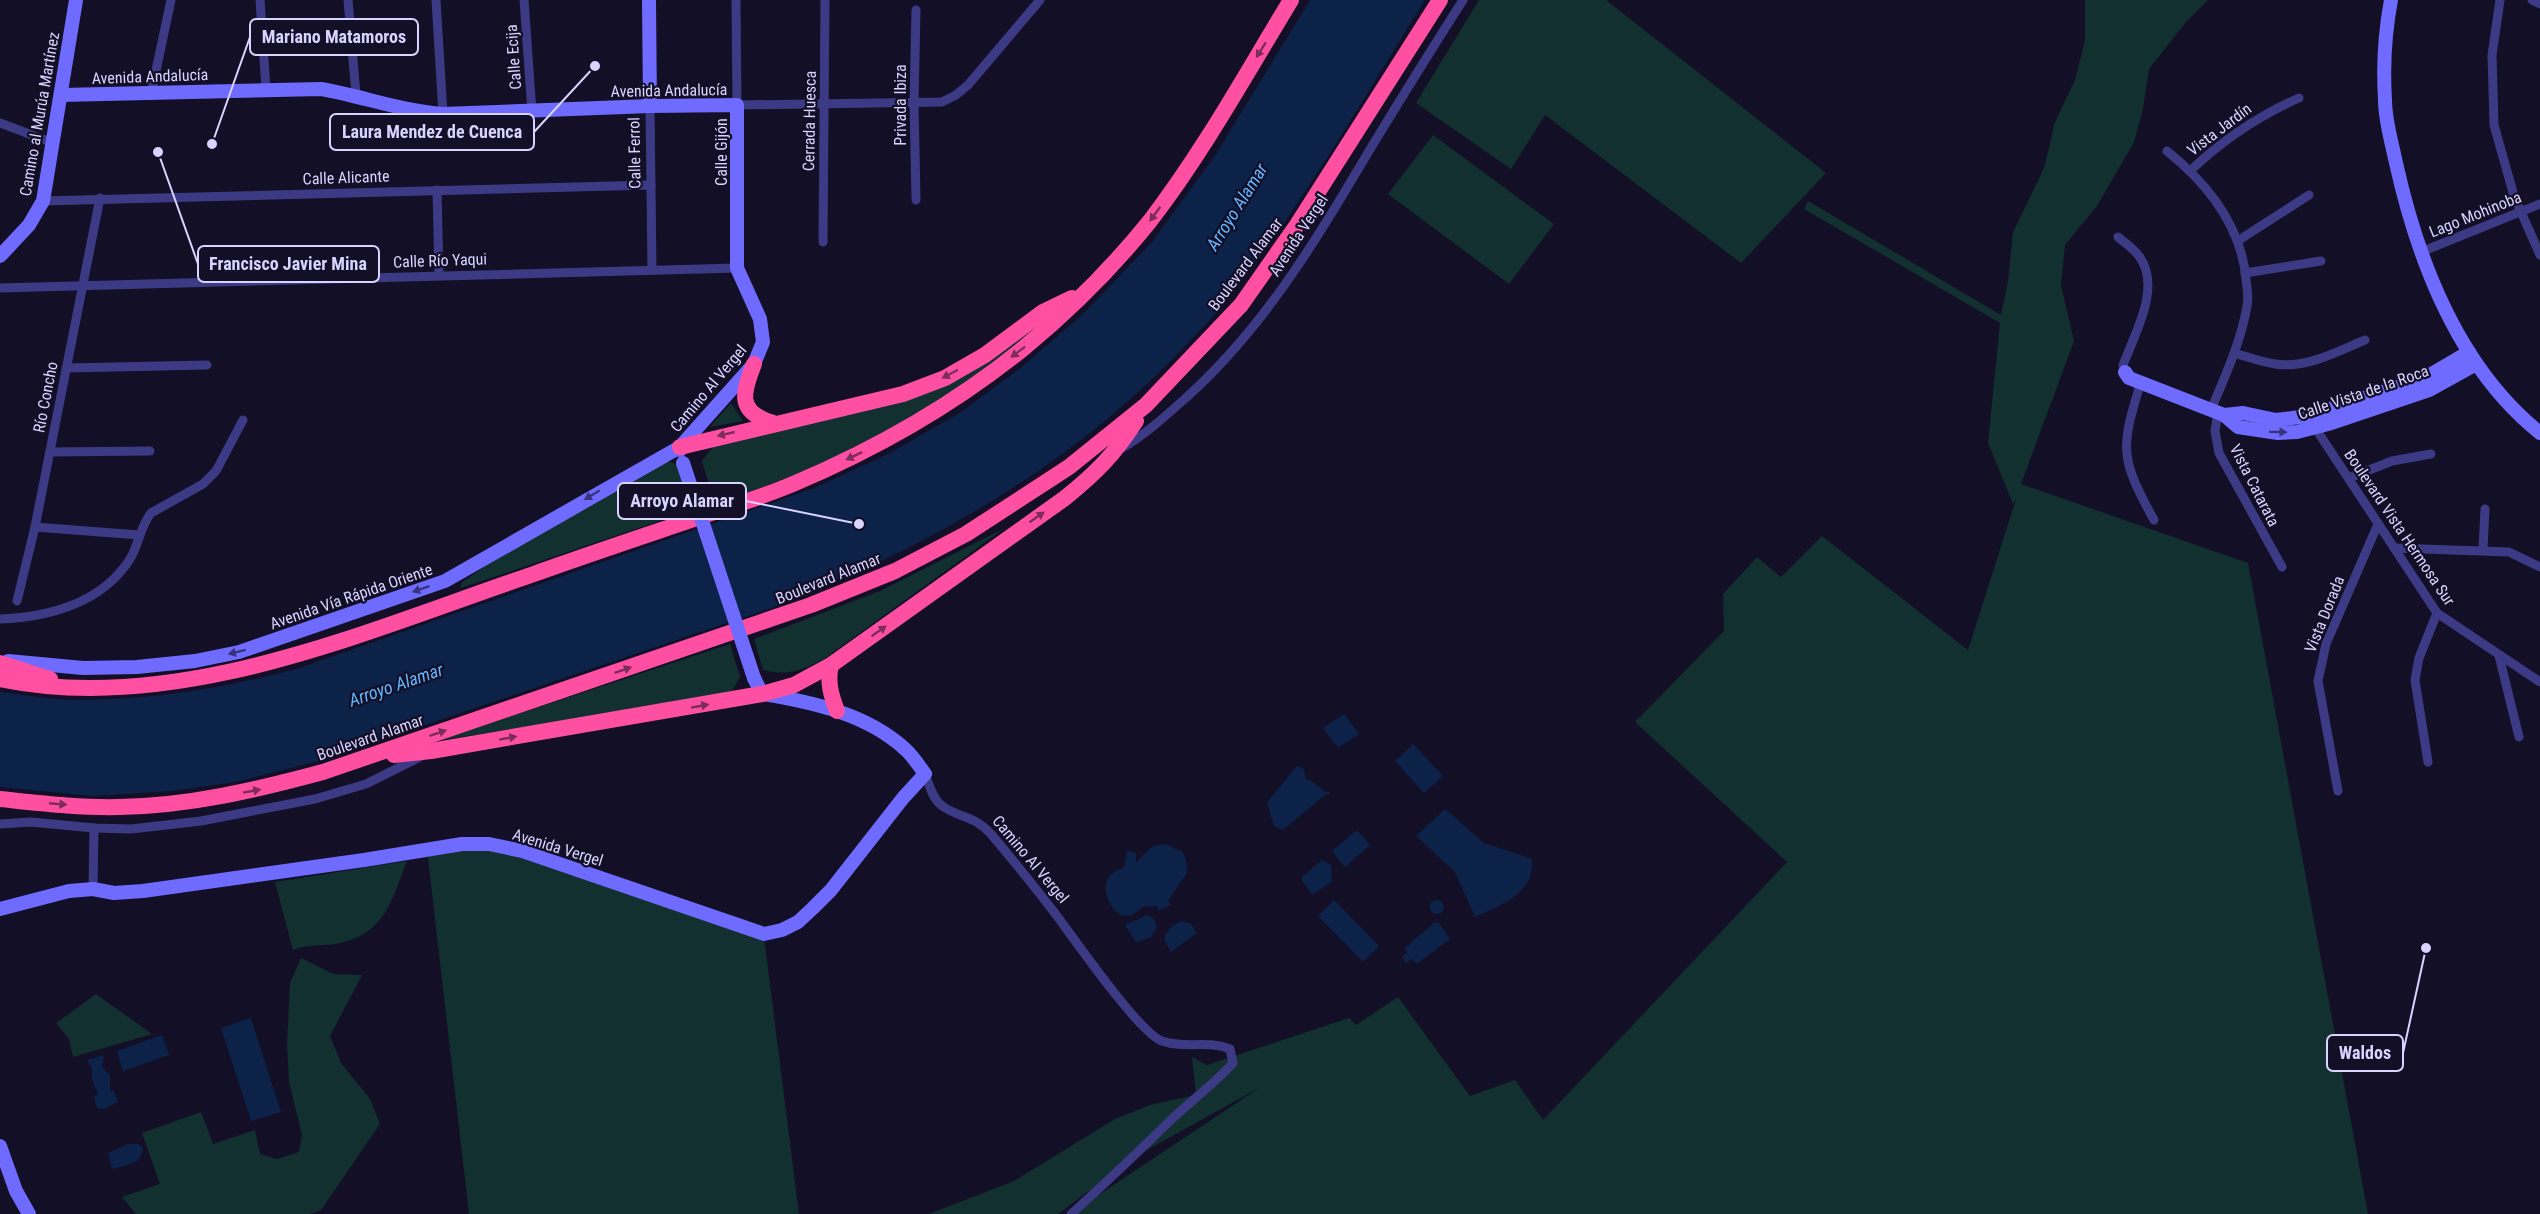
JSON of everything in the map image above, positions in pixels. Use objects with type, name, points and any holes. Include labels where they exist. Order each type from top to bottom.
[{"type":"highway","points":[[0,679],[45,686],[89,688],[174,683],[274,661],[791,485],[875,445],[923,419],[972,387],[1025,347],[1089,290],[1149,222],[1191,163],[1291,0]]},
{"type":"highway","name":"Boulevard Alamar","points":[[0,799],[119,807],[183,803],[262,789],[366,758],[764,623],[896,571],[966,534],[1024,498],[1097,447],[1146,405],[1241,305],[1297,225],[1440,0]]},
{"type":"highway","points":[[681,455],[773,423],[903,394],[945,378],[985,355],[1043,312],[1089,290]]},
{"type":"highway","points":[[754,364],[744,398],[747,407],[758,417],[773,423]]},
{"type":"highway","points":[[366,758],[430,752],[762,694],[794,685],[831,665],[1065,498],[1095,473],[1117,450],[1146,405]]},
{"type":"highway","points":[[0,661],[27,672],[89,688]]},
{"type":"highway","points":[[831,665],[830,690],[837,711]]},
{"type":"street","name":"Camino al Murúa Martínez","points":[[0,256],[29,225],[43,201],[76,0]]},
{"type":"street","points":[[151,94],[171,0]]},
{"type":"street","points":[[260,0],[266,89]]},
{"type":"street","points":[[348,0],[356,95]]},
{"type":"street","points":[[435,0],[443,114]]},
{"type":"street","name":"Calle Ecija","points":[[524,0],[532,112]]},
{"type":"street","name":"Calle Ferrol","points":[[649,0],[652,270]]},
{"type":"street","name":"Calle Gijón","points":[[736,0],[737,268]]},
{"type":"street","name":"Cerrada Huesca","points":[[823,242],[825,0]]},
{"type":"street","name":"Avenida Andalucía","points":[[61,95],[321,89],[356,95],[408,110],[443,114],[650,106],[942,102],[956,95],[968,85],[1040,0]]},
{"type":"street","name":"Avenida Vergel","points":[[1117,450],[1153,426],[1201,385],[1254,328],[1311,248],[1419,66],[1463,0]]},
{"type":"street","points":[[2391,0],[2388,17],[2385,102],[2402,190],[2421,252],[2456,331],[2473,358],[2513,408],[2540,433]]},
{"type":"street","points":[[2500,0],[2492,55],[2494,125],[2519,212],[2540,255]]},
{"type":"street","points":[[2532,0],[2540,4]]},
{"type":"street","name":"Privada Ibiza","points":[[916,10],[914,104],[916,200]]},
{"type":"street","name":"Vista Jardín","points":[[2191,170],[2212,150],[2253,121],[2299,98]]},
{"type":"street","points":[[0,123],[53,143]]},
{"type":"street","points":[[2167,151],[2191,170],[2209,190],[2239,240],[2246,273],[2248,303],[2218,413]]},
{"type":"street","name":"Calle Alicante","points":[[43,201],[651,185]]},
{"type":"street","points":[[437,189],[439,275]]},
{"type":"street","points":[[2239,240],[2309,195]]},
{"type":"street","name":"Río Concho","points":[[17,601],[35,527],[100,198]]},
{"type":"street","name":"Lago Mohinoba","points":[[2421,252],[2540,204]]},
{"type":"street","points":[[2118,237],[2138,254],[2149,279],[2149,293],[2123,365],[2125,372]]},
{"type":"street","points":[[2246,273],[2321,261]]},
{"type":"street","name":"Calle Río Yaqui","points":[[0,288],[737,268]]},
{"type":"street","name":"Camino Al Vergel","points":[[681,455],[754,364],[764,342],[760,319],[737,268]]},
{"type":"street","points":[[2234,353],[2276,364],[2292,365],[2306,363],[2366,340]]},
{"type":"street","name":"Calle Vista de la Roca","points":[[2125,372],[2129,378],[2218,413],[2238,427],[2278,433],[2380,398],[2429,390],[2473,358]]},
{"type":"street","points":[[66,368],[207,365]]},
{"type":"street","points":[[2141,382],[2127,430],[2127,463],[2133,482],[2154,520]]},
{"type":"street","name":"Vista Catarata","points":[[2218,413],[2215,431],[2219,453],[2282,567]]},
{"type":"street","points":[[0,619],[62,609],[93,596],[128,562],[151,513],[203,484],[216,471],[243,420]]},
{"type":"street","name":"Boulevard Vista Hermosa Sur","points":[[2311,422],[2437,613],[2540,682]]},
{"type":"street","points":[[50,452],[150,451]]},
{"type":"street","points":[[2349,478],[2392,461],[2431,454]]},
{"type":"street","points":[[681,455],[754,678],[762,694]]},
{"type":"street","name":"Avenida Vía Rápida Oriente","points":[[0,661],[82,668],[137,667],[195,661],[239,652],[445,581],[681,455]]},
{"type":"street","points":[[2483,549],[2484,509]]},
{"type":"street","name":"Vista Dorada","points":[[2338,791],[2318,681],[2320,664],[2326,644],[2378,524]]},
{"type":"street","points":[[35,527],[139,535]]},
{"type":"street","points":[[2394,548],[2483,549],[2518,554],[2540,567]]},
{"type":"street","points":[[2428,762],[2415,680],[2419,658],[2437,613]]},
{"type":"street","points":[[2499,656],[2518,737]]},
{"type":"street","name":"Camino Al Vergel","points":[[762,694],[791,698],[837,711],[886,734],[906,749],[925,774],[934,797],[941,806],[980,822],[1124,1004],[1149,1031],[1161,1041],[1189,1045],[1219,1044],[1230,1049],[1233,1064],[1071,1214]]},
{"type":"street","points":[[0,824],[31,822],[131,829],[201,821],[315,799],[366,784],[430,752]]},
{"type":"street","name":"Avenida Vergel","points":[[0,909],[69,891],[93,889],[114,893],[143,891],[462,844],[489,844],[522,851],[764,934],[782,930],[798,922],[813,908],[831,890],[903,798],[925,774]]},
{"type":"street","points":[[93,889],[94,828]]},
{"type":"street","points":[[0,1146],[3,1166],[29,1214]]},
{"type":"green space","points":[[1479,0],[1606,0],[1826,173],[1741,263],[1545,115],[1511,169],[1416,103]]},
{"type":"green space","points":[[2085,0],[2208,0],[2186,22],[2149,69],[2143,109],[2134,142],[2097,206],[2065,245],[2061,285],[2074,341],[2021,484],[2248,563],[2368,1214],[1070,1214],[1259,1088],[1136,1156],[1058,1214],[929,1214],[1014,1181],[1115,1119],[1150,1105],[1196,1095],[1192,1057],[1207,1065],[1349,1018],[1356,1025],[1398,997],[1470,1096],[1515,1080],[1543,1120],[1787,862],[1635,722],[1724,631],[1723,594],[1757,557],[1781,577],[1822,536],[1968,650],[2016,499],[2013,504],[1988,443],[2000,323],[1804,209],[1808,201],[2001,315],[2008,281],[2013,232],[2044,168],[2055,122],[2075,80],[2085,40]]},
{"type":"green space","points":[[1433,135],[1554,224],[1509,284],[1388,194]]},
{"type":"green space","points":[[1053,314],[1031,334],[929,409],[849,451],[792,476],[715,504],[702,461],[715,444],[961,378]]},
{"type":"green space","points":[[731,403],[743,421],[710,427]]},
{"type":"green space","points":[[666,462],[679,466],[692,510],[461,588],[461,583],[507,551]]},
{"type":"green space","points":[[1005,528],[824,659],[795,671],[763,670],[754,639],[880,591]]},
{"type":"green space","points":[[730,644],[740,677],[732,691],[716,697],[436,741]]},
{"type":"green space","points":[[427,849],[519,849],[763,929],[799,1214],[469,1214]]},
{"type":"green space","points":[[407,861],[386,911],[370,930],[344,942],[306,946],[293,950],[275,882]]},
{"type":"green space","points":[[301,958],[333,974],[362,975],[330,1036],[341,1063],[370,1099],[380,1124],[321,1210],[310,1214],[136,1214],[122,1197],[160,1184],[142,1133],[201,1112],[213,1144],[255,1130],[260,1154],[277,1159],[299,1152],[302,1135],[289,1082],[287,1045],[290,983]]},
{"type":"green space","points":[[96,994],[152,1034],[73,1057],[69,1039],[56,1023]]},
{"type":"water","points":[[1310,0],[1425,0],[1305,192],[1253,266],[1216,313],[1144,387],[1097,427],[1048,465],[996,499],[888,558],[774,607],[319,761],[235,782],[172,791],[92,796],[0,787],[0,692],[68,700],[134,698],[188,692],[296,669],[814,488],[888,454],[961,412],[1019,369],[1082,315],[1151,243],[1214,157]]},
{"type":"water","points":[[1344,714],[1359,734],[1338,748],[1323,728]]},
{"type":"water","points":[[1413,744],[1443,776],[1424,793],[1395,761]]},
{"type":"water","points":[[1297,766],[1303,768],[1306,779],[1330,794],[1326,794],[1283,830],[1274,826],[1268,801]]},
{"type":"water","points":[[1445,809],[1484,843],[1532,859],[1528,881],[1522,890],[1505,903],[1475,917],[1455,872],[1416,836]]},
{"type":"water","points":[[1357,830],[1370,845],[1345,867],[1332,851]]},
{"type":"water","points":[[1165,844],[1183,852],[1187,863],[1187,873],[1168,901],[1171,905],[1158,911],[1157,906],[1143,907],[1131,916],[1120,915],[1110,903],[1107,895],[1107,881],[1110,875],[1124,868],[1127,851],[1136,853],[1136,863],[1151,848]]},
{"type":"water","points":[[1322,860],[1331,865],[1332,881],[1312,894],[1302,881],[1302,877]]},
{"type":"water","points":[[1334,900],[1379,946],[1363,962],[1318,916]]},
{"type":"water","points":[[1434,900],[1440,900],[1444,907],[1440,914],[1434,914],[1430,910],[1430,904]]},
{"type":"water","points":[[1147,915],[1154,919],[1157,927],[1151,937],[1136,942],[1125,925]]},
{"type":"water","points":[[1182,921],[1191,924],[1197,933],[1171,952],[1165,942],[1165,935],[1173,925]]},
{"type":"water","points":[[1435,922],[1439,923],[1450,939],[1417,964],[1412,959],[1406,963],[1402,957],[1407,953],[1405,948]]},
{"type":"water","points":[[251,1018],[281,1112],[251,1121],[221,1028]]},
{"type":"water","points":[[162,1035],[169,1055],[123,1071],[117,1051]]},
{"type":"water","points":[[104,1055],[102,1067],[110,1075],[110,1091],[114,1091],[118,1102],[104,1109],[97,1108],[94,1096],[98,1094],[92,1079],[92,1068],[87,1060]]},
{"type":"water","points":[[128,1144],[138,1144],[143,1148],[140,1158],[112,1169],[108,1153]]},
{"type":"place","name":"Laura Mendez de Cuenca","points":[[595,66]]},
{"type":"place","name":"Mariano Matamoros","points":[[212,144]]},
{"type":"place","name":"Francisco Javier Mina","points":[[158,152]]},
{"type":"place","name":"Arroyo Alamar","points":[[859,524]]},
{"type":"place","name":"Waldos","points":[[2426,948]]}]
